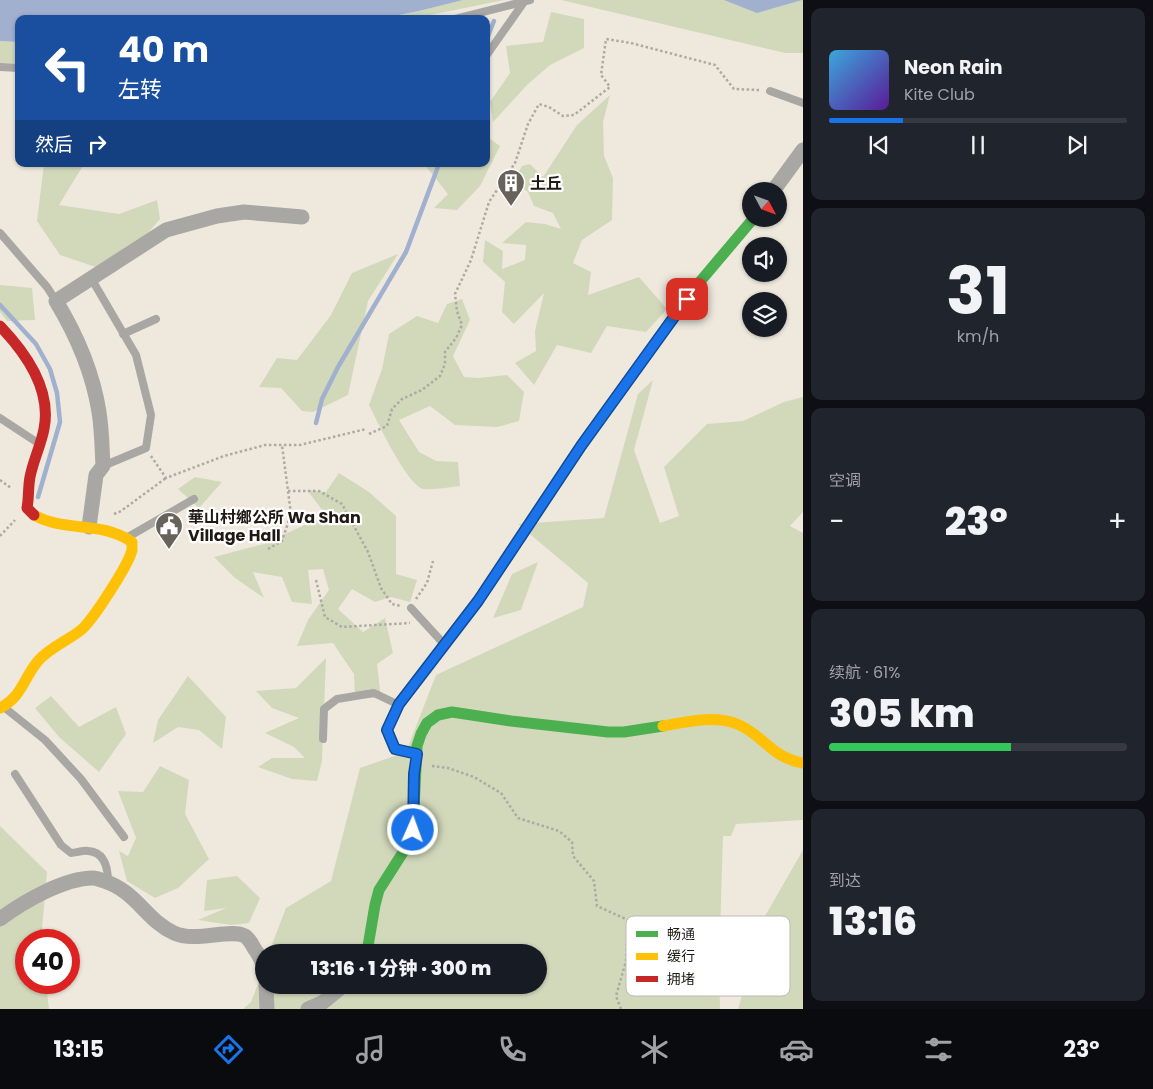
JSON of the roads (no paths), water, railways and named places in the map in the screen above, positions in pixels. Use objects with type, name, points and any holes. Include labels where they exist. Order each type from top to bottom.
[{"type":"street","points":[[780,182],[803,150]]},
{"type":"street","points":[[89,527],[96,475],[103,466],[99,412],[88,368],[65,315],[56,301],[166,230],[217,216],[244,212],[302,217]]},
{"type":"street","points":[[416,759],[395,749],[387,730],[399,704],[478,601],[581,446],[698,284],[745,228]]},
{"type":"street","points":[[0,326],[10,335],[31,366],[42,392],[46,414],[40,444],[29,478],[27,508],[32,515],[50,523],[103,529],[132,542],[132,550],[125,565],[87,624],[49,650],[27,675],[18,697],[2,708]]},
{"type":"street","points":[[369,944],[378,894],[387,874],[408,845],[412,835],[416,759],[420,737],[428,722],[441,714],[452,712],[499,720],[609,732],[634,731],[712,720],[728,721],[739,724],[749,730],[781,757],[792,762],[803,763]]},
{"type":"street","points":[[0,918],[42,894],[70,882],[95,878],[115,884],[132,896],[160,924],[174,933],[190,938],[238,934],[246,937],[255,949]]},
{"type":"street","points":[[266,994],[267,1009]]},
{"type":"street","points":[[308,1009],[322,1003],[333,994]]},
{"type":"lane","points":[[470,15],[527,1]]},
{"type":"lane","points":[[490,51],[527,1]]},
{"type":"lane","points":[[0,67],[15,68]]},
{"type":"lane","points":[[770,91],[803,103]]},
{"type":"lane","points":[[0,233],[47,287],[56,301]]},
{"type":"lane","points":[[91,278],[136,355],[151,415],[146,448],[103,466]]},
{"type":"lane","points":[[123,334],[156,319]]},
{"type":"lane","points":[[0,418],[40,444]]},
{"type":"lane","points":[[126,538],[194,499]]},
{"type":"lane","points":[[411,608],[444,645]]},
{"type":"lane","points":[[323,739],[324,709],[337,699],[374,693],[399,704]]},
{"type":"lane","points":[[2,708],[50,746],[81,779],[124,837]]},
{"type":"lane","points":[[15,774],[60,845],[71,853],[88,851],[97,854],[105,861],[108,869],[108,882]]},
{"type":"water","points":[[0,0],[463,0],[398,15],[15,15],[15,42],[0,41]]},
{"type":"water","points":[[724,0],[802,0],[757,13]]},
{"type":"waterway","points":[[490,31],[494,21]]},
{"type":"waterway","points":[[316,423],[322,399],[338,367],[406,252],[438,167]]},
{"type":"waterway","points":[[0,305],[36,344],[50,369],[57,393],[60,422],[38,497]]},
{"type":"place","name":"土丘","points":[[511,207]]},
{"type":"place","name":"華山村鄉公所 Wa Shan Village Hall","points":[[169,550]]}]
